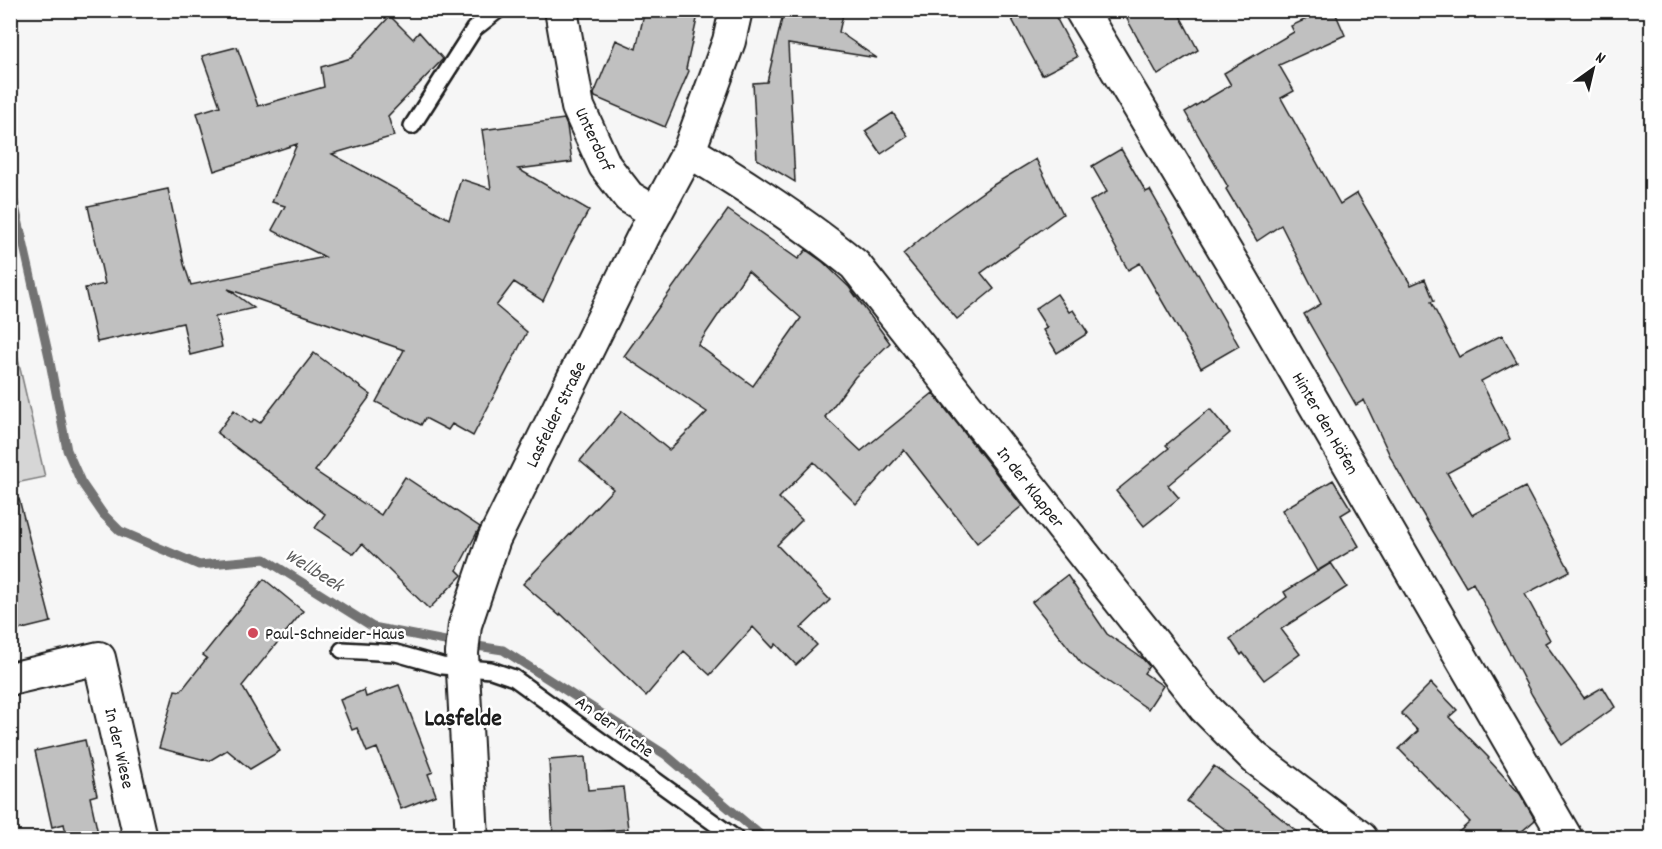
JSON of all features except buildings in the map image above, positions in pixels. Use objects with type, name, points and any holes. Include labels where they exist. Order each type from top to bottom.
[{"type":"street","name":"Unterdorf","points":[[561,10],[578,107],[605,166],[629,197],[656,213]]},
{"type":"street","name":"Lasfelder Straße","points":[[472,838],[463,648],[494,538],[689,151],[729,41],[736,10]]},
{"type":"street","name":"Hinter den Höfen","points":[[1080,10],[1245,284],[1566,838]]},
{"type":"street","name":"In der Klapper","points":[[689,151],[759,194],[829,243],[855,265],[1206,708],[1255,758],[1361,838]]},
{"type":"street","name":"In der Wiese","points":[[10,679],[99,658],[140,838]]},
{"type":"lane","points":[[412,126],[474,29],[498,10]]},
{"type":"lane","name":"An der Kirche","points":[[342,650],[396,653],[442,666],[463,648],[492,670],[514,678],[735,838]]},
{"type":"shaded area","points":[[10,325],[45,477],[11,484],[10,484]]},
{"type":"waterway","name":"Wellbeek","points":[[10,184],[49,357],[67,450],[81,482],[103,514],[120,531],[199,565],[265,559],[373,627],[503,650],[666,755],[764,838]]},
{"type":"place","name":"Paul-Schneider-Haus","points":[[253,633]]},
{"type":"district","name":"Lasfelde","points":[[463,717]]}]
